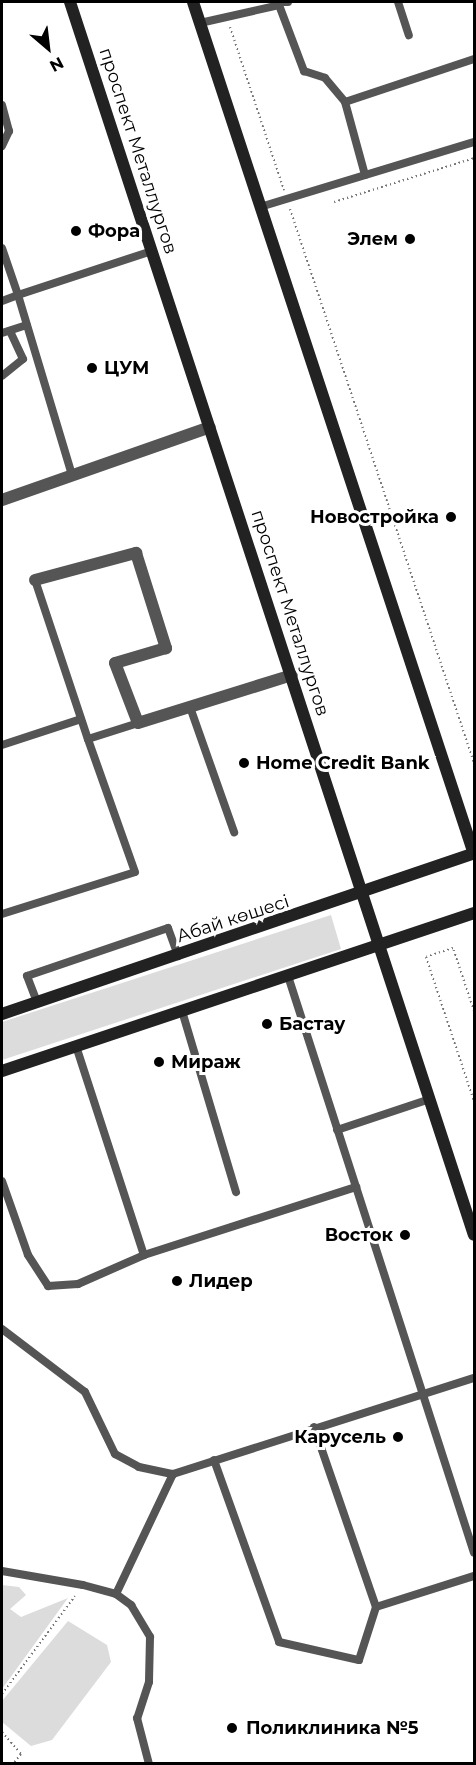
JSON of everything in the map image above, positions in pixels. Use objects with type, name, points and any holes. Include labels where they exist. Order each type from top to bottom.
[{"type":"main road","name":"проспект Металлургов","points":[[70,2],[474,1235]]},
{"type":"main road","points":[[193,2],[474,854]]},
{"type":"main road","name":"Абай көшесі","points":[[2,1014],[362,896],[474,854]]},
{"type":"main road","points":[[2,1071],[474,913]]},
{"type":"street","points":[[2,500],[210,427]]},
{"type":"street","points":[[35,580],[136,553],[166,648],[115,663],[138,723],[292,675]]},
{"type":"lane","points":[[200,23],[288,2]]},
{"type":"lane","points":[[398,2],[409,36]]},
{"type":"lane","points":[[278,3],[304,71],[325,78],[345,102],[365,175]]},
{"type":"lane","points":[[345,102],[474,59]]},
{"type":"lane","points":[[2,105],[9,131],[2,146]]},
{"type":"lane","points":[[260,207],[474,142]]},
{"type":"lane","points":[[2,248],[72,476]]},
{"type":"lane","points":[[2,301],[152,251]]},
{"type":"lane","points":[[2,333],[27,325]]},
{"type":"lane","points":[[2,376],[23,359],[10,331]]},
{"type":"lane","points":[[2,914],[135,872],[35,580]]},
{"type":"lane","points":[[190,707],[234,832]]},
{"type":"lane","points":[[2,745],[81,719]]},
{"type":"lane","points":[[88,739],[138,723]]},
{"type":"lane","points":[[37,1002],[27,976],[168,928],[178,956]]},
{"type":"lane","points":[[288,976],[474,1553]]},
{"type":"lane","points":[[182,1011],[236,1192]]},
{"type":"lane","points":[[76,1047],[144,1255]]},
{"type":"lane","points":[[337,1130],[430,1099]]},
{"type":"lane","points":[[2,1181],[28,1255],[48,1286],[78,1284],[144,1255],[356,1187]]},
{"type":"lane","points":[[2,1329],[85,1392],[114,1454],[139,1467],[173,1474],[422,1391],[474,1378]]},
{"type":"lane","points":[[214,1460],[279,1642],[359,1659],[376,1607],[314,1427]]},
{"type":"lane","points":[[116,1594],[173,1474]]},
{"type":"lane","points":[[2,1571],[83,1585],[116,1594],[131,1605],[150,1637],[149,1682],[137,1718],[149,1764]]},
{"type":"lane","points":[[376,1607],[474,1576]]},
{"type":"path","points":[[226,17],[474,763]]},
{"type":"path","points":[[334,202],[474,158]]},
{"type":"path","points":[[474,1011],[453,948],[426,957],[474,1101]]},
{"type":"path","points":[[2,1694],[83,1585]]},
{"type":"path","points":[[2,1732],[21,1754],[13,1764]]},
{"type":"shaded area","points":[[331,915],[341,949],[2,1060],[2,1022]]},
{"type":"shaded area","points":[[2,1585],[19,1587],[26,1595],[10,1609],[21,1617],[68,1598],[2,1689]]},
{"type":"shaded area","points":[[68,1621],[107,1645],[111,1662],[52,1740],[31,1746],[2,1722],[2,1701]]},
{"type":"place","name":"Фора","points":[[76,231]]},
{"type":"place","name":"Элем","points":[[410,239]]},
{"type":"place","name":"ЦУМ","points":[[92,368]]},
{"type":"place","name":"Новостройка","points":[[451,517]]},
{"type":"place","name":"Home Credit Bank","points":[[244,763]]},
{"type":"place","name":"Бастау","points":[[267,1024]]},
{"type":"place","name":"Мираж","points":[[159,1062]]},
{"type":"place","name":"Восток","points":[[405,1235]]},
{"type":"place","name":"Лидер","points":[[177,1281]]},
{"type":"place","name":"Карусель","points":[[398,1437]]},
{"type":"place","name":"Поликлиника №5","points":[[232,1728]]}]
